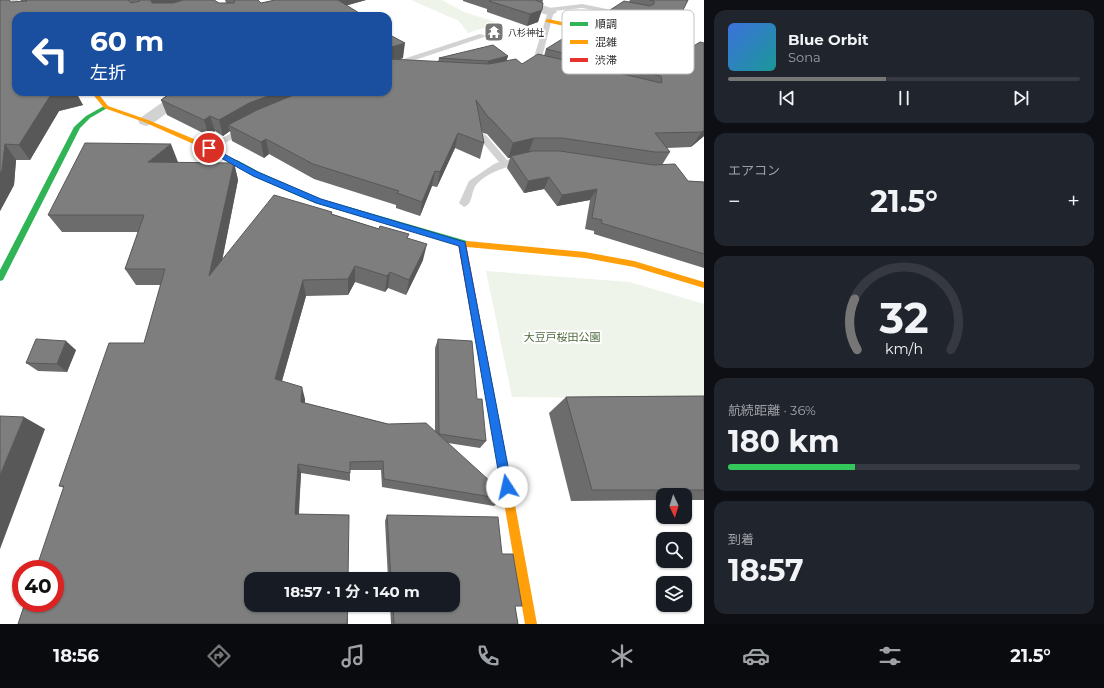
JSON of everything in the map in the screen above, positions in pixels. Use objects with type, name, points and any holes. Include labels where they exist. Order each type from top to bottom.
[{"type":"street","points":[[10,0],[23,12]]},
{"type":"street","points":[[512,0],[549,17],[562,21]]},
{"type":"street","points":[[97,96],[106,107],[146,120],[209,148],[256,174],[318,201],[462,244],[585,255],[634,264],[704,284]]},
{"type":"street","points":[[146,120],[181,96]]},
{"type":"street","points":[[0,278],[77,127],[88,116],[106,107]]},
{"type":"street","points":[[462,244],[531,624]]},
{"type":"lane","points":[[519,69],[537,67],[551,9],[582,6],[606,10]]},
{"type":"lane","points":[[392,66],[483,36]]},
{"type":"lane","points":[[392,71],[401,72]]},
{"type":"lane","points":[[209,148],[256,122]]},
{"type":"lane","points":[[483,137],[505,164]]},
{"type":"lane","points":[[464,203],[472,183],[497,166],[534,158]]},
{"type":"green space","points":[[411,0],[442,0],[464,12],[499,23],[468,33],[459,21]]},
{"type":"green space","name":"大豆戸桜田公園","points":[[486,271],[630,282],[704,304],[704,399],[512,397]]},
{"type":"building","points":[[0,0],[9,0],[11,2],[27,1],[25,0],[128,0],[131,3],[140,1],[139,0],[151,0],[152,3],[173,3],[183,0],[214,0],[219,3],[234,3],[235,0],[258,0],[261,3],[275,0],[338,0],[358,12],[12,12],[12,96],[50,96],[19,145],[5,144],[2,170],[0,174]]},
{"type":"building","points":[[535,0],[543,3],[542,10],[530,14],[489,1]]},
{"type":"building","points":[[649,0],[688,0],[683,10],[610,10],[624,1],[650,6],[654,4],[654,1]]},
{"type":"building","points":[[392,36],[405,43],[392,47]]},
{"type":"building","points":[[562,39],[562,53],[546,49]]},
{"type":"building","points":[[700,42],[704,43],[704,130],[702,132],[655,133],[670,152],[655,152],[562,138],[534,138],[513,143],[488,117],[476,100],[484,143],[458,133],[440,172],[435,171],[422,202],[397,193],[399,191],[313,164],[266,139],[261,142],[228,125],[257,110],[291,96],[392,96],[392,59],[489,64],[516,59],[522,64],[538,54],[562,60],[562,74],[623,74],[661,83],[661,76],[652,74],[694,74],[694,46]]},
{"type":"building","points":[[493,45],[508,56],[488,61],[439,58]]},
{"type":"building","points":[[166,96],[268,96],[249,103],[219,120],[210,116],[204,120],[161,100]]},
{"type":"building","points":[[85,143],[171,144],[148,162],[234,163],[209,276],[274,195],[332,212],[331,214],[379,229],[380,226],[409,234],[407,238],[427,244],[409,280],[390,272],[387,276],[355,266],[348,279],[303,280],[275,379],[302,387],[301,402],[388,424],[426,423],[502,492],[503,499],[384,479],[383,461],[350,462],[350,473],[298,464],[295,514],[349,515],[348,572],[244,572],[244,612],[348,612],[347,624],[18,624],[22,612],[64,612],[64,560],[39,560],[64,486],[59,486],[109,343],[144,343],[165,269],[125,269],[144,215],[48,215]]},
{"type":"building","points":[[533,151],[560,151],[653,165],[675,164],[688,181],[704,182],[704,254],[601,223],[602,220],[592,218],[597,189],[562,195],[549,177],[528,181],[511,156]]},
{"type":"building","points":[[36,339],[66,341],[57,364],[26,363]]},
{"type":"building","points":[[438,339],[472,341],[477,399],[482,399],[486,441],[439,434]]},
{"type":"building","points":[[704,396],[704,490],[692,490],[692,488],[656,488],[656,490],[592,490],[566,397]]},
{"type":"building","points":[[0,416],[24,417],[0,475]]},
{"type":"building","points":[[387,515],[498,517],[502,554],[513,554],[522,606],[515,606],[518,624],[394,624],[393,612],[460,612],[460,572],[391,572]]},
{"type":"traffic: fast","points":[[0,278],[77,127],[88,117],[106,107]]},
{"type":"traffic: fast","points":[[234,162],[256,174],[318,201],[467,244]]},
{"type":"traffic: slow","points":[[548,21],[562,24]]},
{"type":"traffic: slow","points":[[97,96],[106,107],[146,121],[209,148],[234,162]]},
{"type":"traffic: slow","points":[[467,244],[585,255],[634,264],[704,285]]},
{"type":"traffic: slow","points":[[501,456],[531,624]]},
{"type":"traffic: jam","points":[[462,244],[501,456]]},
{"type":"place","name":"八杉神社","points":[[494,32]]},
{"type":"route","points":[[209,148],[256,174],[318,201],[462,244],[507,487]]}]
